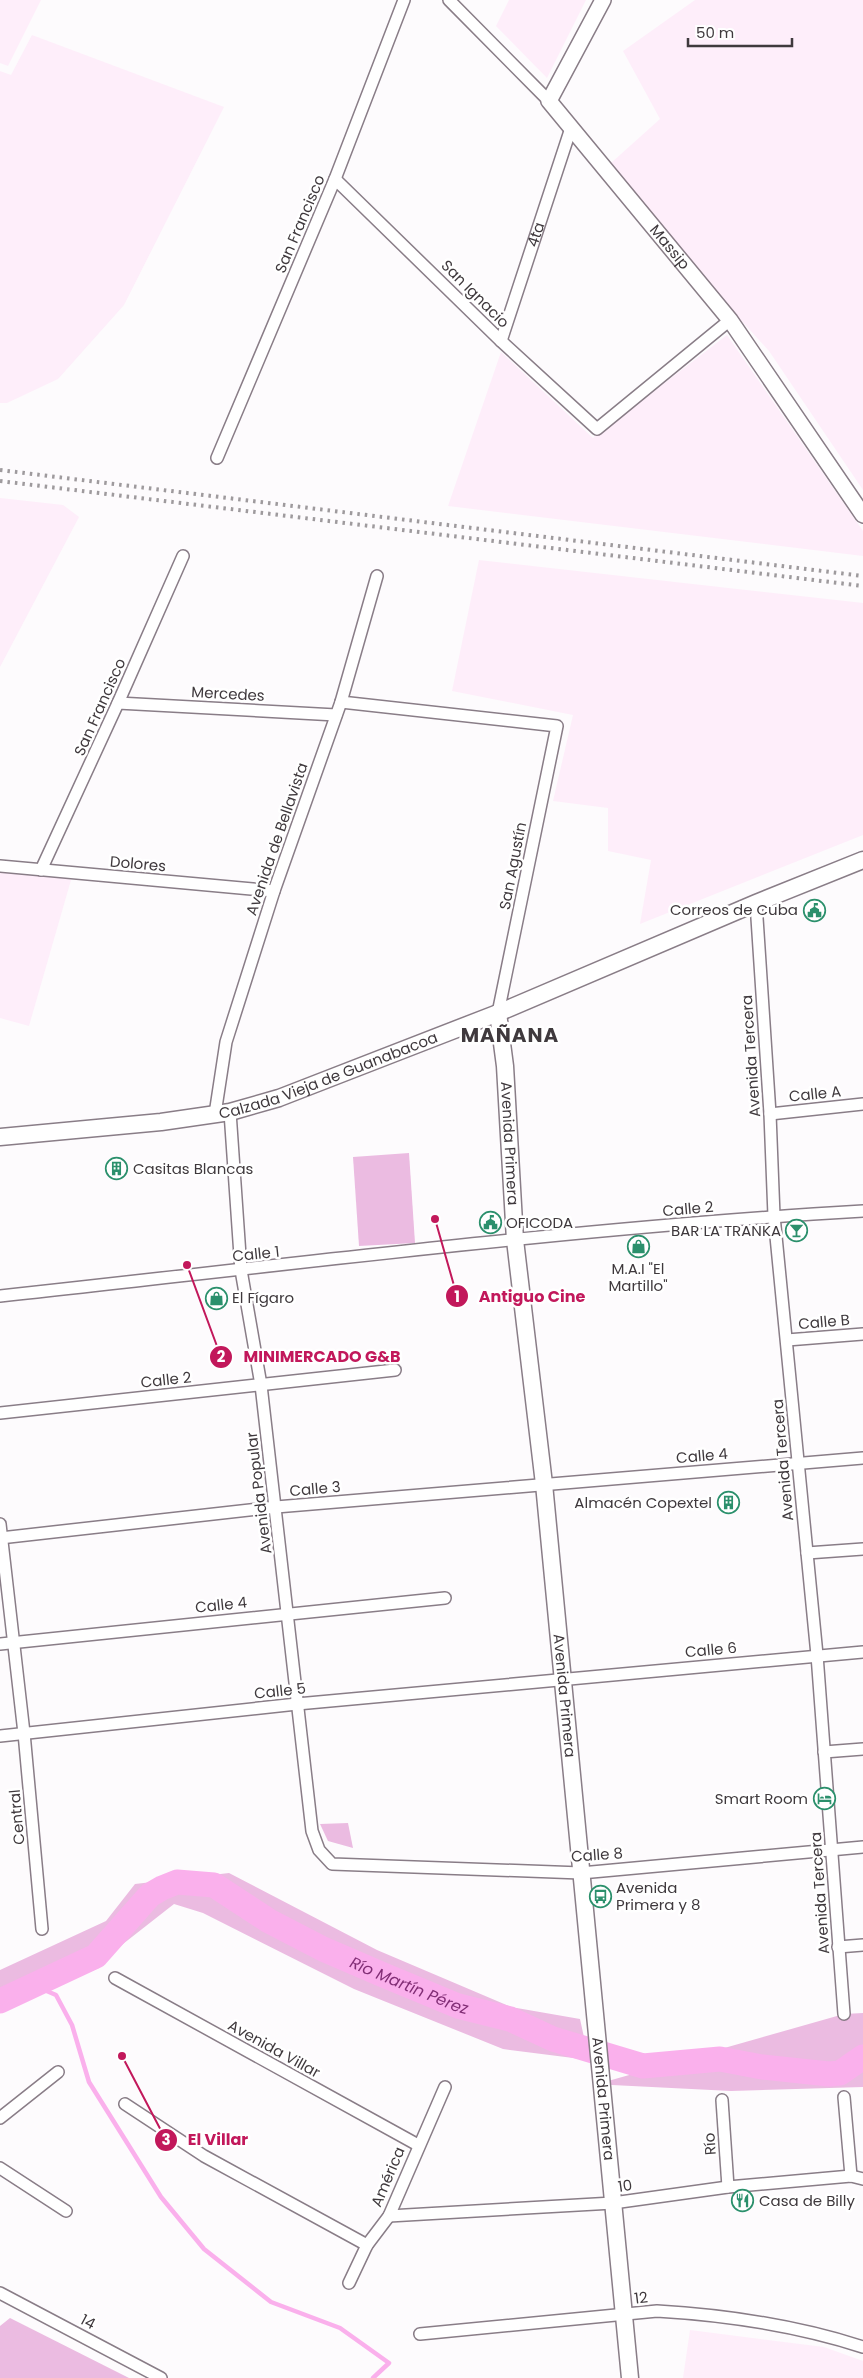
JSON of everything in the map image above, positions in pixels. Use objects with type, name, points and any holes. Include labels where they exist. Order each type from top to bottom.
[{"type":"main road","name":"Calzada Vieja de Guanabacoa","points":[[0,1137],[161,1122],[222,1113],[300,1091],[498,1013],[756,903],[863,860]]},
{"type":"main road","name":"Avenida Primera","points":[[498,1013],[504,1066],[515,1240],[544,1484],[630,2378]]},
{"type":"street","name":"San Francisco","points":[[217,458],[335,179],[404,0]]},
{"type":"street","name":"Massip","points":[[450,0],[548,100],[730,320],[863,515]]},
{"type":"street","points":[[548,100],[603,0]]},
{"type":"street","name":"4ta","points":[[501,341],[571,128]]},
{"type":"street","name":"San Ignacio","points":[[335,179],[501,341],[596,429],[730,320]]},
{"type":"street","name":"San Francisco","points":[[41,870],[183,556]]},
{"type":"street","name":"Avenida de Bellavista","points":[[222,1113],[226,1042],[274,891],[341,702],[377,576]]},
{"type":"street","name":"San Agustín","points":[[341,702],[557,726],[498,1013]]},
{"type":"street","name":"Mercedes","points":[[118,703],[336,715]]},
{"type":"street","name":"Dolores","points":[[0,866],[274,891]]},
{"type":"street","name":"Avenida Tercera","points":[[756,903],[770,1114],[774,1216],[817,1655],[844,2014]]},
{"type":"street","name":"Calle A","points":[[770,1114],[863,1104]]},
{"type":"street","name":"Avenida Popular","points":[[222,1113],[241,1270],[261,1384],[312,1831],[323,1857],[332,1864]]},
{"type":"street","name":"Calle 2","points":[[515,1240],[774,1216],[863,1211]]},
{"type":"street","name":"Calle 1","points":[[0,1296],[515,1240]]},
{"type":"street","name":"Calle B","points":[[787,1340],[863,1334]]},
{"type":"street","name":"Calle 2","points":[[0,1413],[395,1370]]},
{"type":"street","name":"Calle 4","points":[[544,1484],[863,1458]]},
{"type":"street","name":"Calle 3","points":[[1,1538],[276,1507],[544,1484]]},
{"type":"street","name":"Central","points":[[0,1524],[24,1733],[42,1929]]},
{"type":"street","points":[[806,1553],[863,1549]]},
{"type":"street","name":"Calle 4","points":[[0,1644],[288,1612],[445,1598]]},
{"type":"street","name":"Calle 6","points":[[563,1679],[863,1652]]},
{"type":"street","name":"Calle 5","points":[[0,1736],[297,1704],[563,1679]]},
{"type":"street","points":[[824,1752],[863,1749]]},
{"type":"street","name":"Calle 8","points":[[332,1864],[581,1873],[863,1846]]},
{"type":"street","points":[[838,1947],[863,1945]]},
{"type":"street","name":"Avenida Villar","points":[[115,1978],[418,2145]]},
{"type":"street","points":[[0,2118],[58,2072]]},
{"type":"street","name":"América","points":[[349,2283],[367,2245],[389,2216],[418,2145],[445,2087]]},
{"type":"street","points":[[844,2097],[851,2176]]},
{"type":"street","name":"Río","points":[[722,2100],[728,2187]]},
{"type":"street","points":[[125,2104],[204,2156],[367,2245]]},
{"type":"street","points":[[0,2168],[66,2210]]},
{"type":"street","name":"10","points":[[389,2216],[612,2203],[728,2187],[851,2176],[863,2179]]},
{"type":"street","name":"14","points":[[0,2293],[161,2378]]},
{"type":"street","name":"12","points":[[420,2334],[624,2316],[657,2311],[694,2313],[758,2323],[840,2340],[863,2347]]},
{"type":"shaded area","points":[[0,0],[41,0],[8,66],[0,63]]},
{"type":"shaded area","points":[[509,0],[586,0],[547,78],[496,26]]},
{"type":"shaded area","points":[[695,0],[863,0],[863,490],[769,351],[706,282],[611,163],[660,119],[623,51]]},
{"type":"shaded area","points":[[32,35],[224,107],[124,305],[58,379],[7,403],[0,403],[0,71],[11,75]]},
{"type":"shaded area","points":[[727,335],[863,531],[863,556],[448,506],[501,352],[593,438]]},
{"type":"shaded area","points":[[0,498],[63,505],[79,517],[0,667]]},
{"type":"shaded area","points":[[479,560],[863,603],[863,835],[640,924],[651,860],[608,851],[608,808],[553,801],[573,715],[452,691]]},
{"type":"shaded area","points":[[0,867],[41,870],[71,880],[29,1026],[0,1018]]},
{"type":"shaded area","points":[[409,1153],[415,1243],[359,1246],[353,1157]]},
{"type":"shaded area","points":[[348,1823],[353,1848],[328,1841],[320,1824]]},
{"type":"shaded area","points":[[229,1873],[377,1950],[511,2007],[580,2019],[589,2060],[503,2049],[354,1989],[203,1913],[174,1904],[114,1951],[99,1968],[7,2007],[0,2007],[0,1970],[106,1921],[135,1884]]},
{"type":"shaded area","points":[[863,2013],[863,2087],[731,2091],[601,2083],[844,2014]]},
{"type":"shaded area","points":[[10,2318],[129,2378],[0,2378],[0,2326]]},
{"type":"shaded area","points":[[690,2330],[824,2347],[863,2361],[863,2378],[683,2378]]},
{"type":"waterway","name":"Río Martín Pérez","points":[[0,2001],[96,1956],[150,1895],[177,1882],[214,1885],[269,1921],[323,1949],[458,2006],[510,2019],[553,2039],[643,2066],[720,2059],[762,2067],[829,2074],[840,2073],[863,2057]]},
{"type":"waterway","points":[[35,1986],[56,1995],[72,2025],[89,2082],[161,2197],[204,2249],[271,2302],[340,2328],[389,2363],[373,2378]]},
{"type":"railway","points":[[0,470],[863,576]]},
{"type":"railway","points":[[0,481],[863,586]]},
{"type":"place","name":"Correos de Cuba","points":[[814,910]]},
{"type":"place","name":"Casitas Blancas","points":[[117,1169]]},
{"type":"place","name":"Antiguo Cine","points":[[435,1219]]},
{"type":"place","name":"OFICODA","points":[[490,1223]]},
{"type":"place","name":"BAR LA TRANKA","points":[[797,1231]]},
{"type":"place","name":"M.A.I \"El Martillo\"","points":[[638,1246]]},
{"type":"place","name":"MINIMERCADO G&B","points":[[187,1265]]},
{"type":"place","name":"El Fígaro","points":[[216,1298]]},
{"type":"place","name":"Almacén Copextel","points":[[728,1503]]},
{"type":"place","name":"Smart Room","points":[[824,1799]]},
{"type":"place","name":"Avenida Primera y 8","points":[[600,1897]]},
{"type":"place","name":"El Villar","points":[[122,2056]]},
{"type":"place","name":"Casa de Billy","points":[[743,2201]]},
{"type":"district","name":"MAÑANA","points":[[510,1035]]}]
